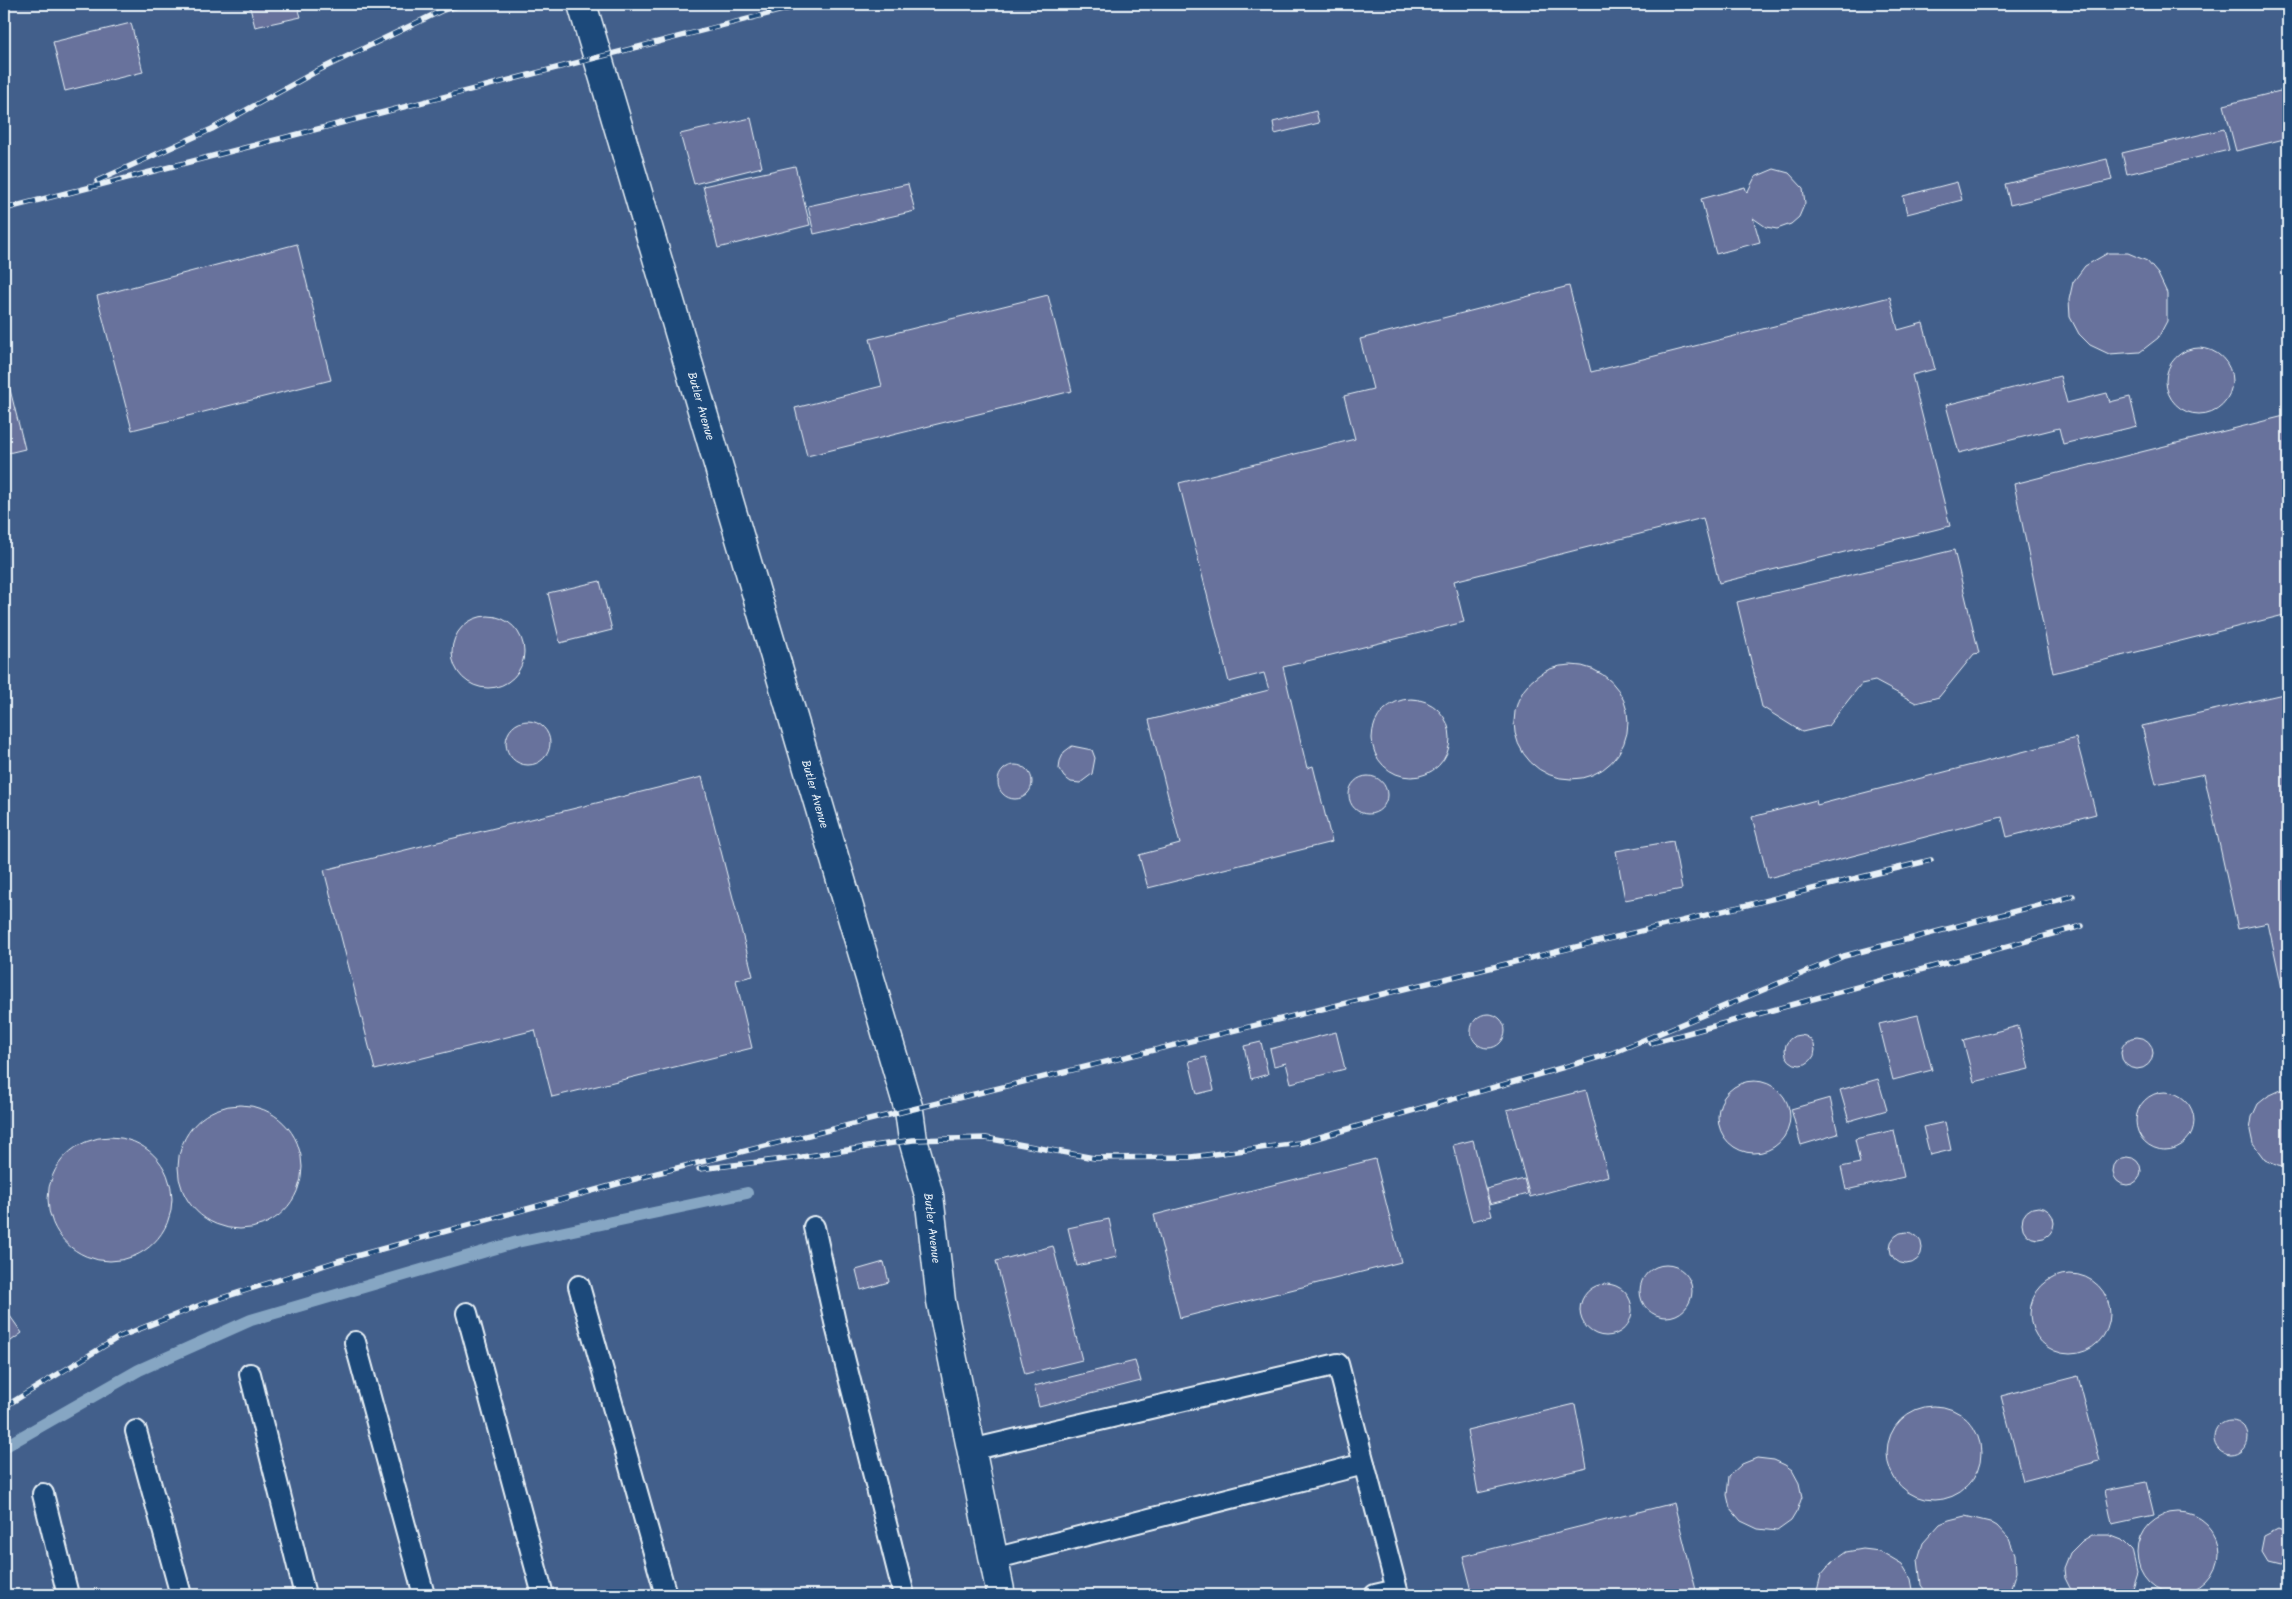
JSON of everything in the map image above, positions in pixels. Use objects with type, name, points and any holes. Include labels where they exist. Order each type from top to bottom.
[{"type":"street","name":"Butler Avenue","points":[[582,4],[908,1110],[913,1140],[929,1195],[940,1301],[1001,1595]]},
{"type":"lane","points":[[814,1227],[835,1322],[904,1595]]},
{"type":"lane","points":[[579,1286],[666,1595]]},
{"type":"lane","points":[[468,1313],[543,1595]]},
{"type":"lane","points":[[355,1342],[424,1595]]},
{"type":"lane","points":[[971,1450],[1338,1364],[1397,1590],[1375,1595]]},
{"type":"lane","points":[[250,1374],[306,1595]]},
{"type":"lane","points":[[136,1431],[181,1595]]},
{"type":"lane","points":[[993,1559],[1364,1464]]},
{"type":"lane","points":[[43,1494],[68,1595]]},
{"type":"shaded area","points":[[4,4],[2288,4],[2288,1595],[4,1595]]},
{"type":"building","points":[[249,4],[297,4],[301,17],[255,27]]},
{"type":"building","points":[[131,23],[143,72],[65,91],[53,42]]},
{"type":"building","points":[[2288,89],[2288,138],[2236,151],[2224,105]]},
{"type":"building","points":[[1316,111],[1319,123],[1275,134],[1273,122]]},
{"type":"building","points":[[751,118],[762,167],[694,184],[680,134]]},
{"type":"building","points":[[2224,129],[2229,150],[2127,174],[2122,153]]},
{"type":"building","points":[[2107,159],[2112,180],[2010,205],[2005,184]]},
{"type":"building","points":[[795,166],[810,225],[718,248],[703,186]]},
{"type":"building","points":[[1774,169],[1789,173],[1803,188],[1805,203],[1799,217],[1791,224],[1777,229],[1766,227],[1753,218],[1760,242],[1716,254],[1701,199],[1745,187],[1747,193],[1755,177]]},
{"type":"building","points":[[1957,182],[1962,200],[1907,214],[1903,196]]},
{"type":"building","points":[[908,184],[915,211],[814,234],[808,206]]},
{"type":"building","points":[[297,244],[331,380],[132,430],[97,296]]},
{"type":"building","points":[[2108,253],[2128,253],[2147,261],[2158,274],[2167,293],[2167,321],[2158,338],[2140,352],[2109,354],[2090,345],[2079,334],[2070,317],[2069,300],[2073,282],[2085,266]]},
{"type":"building","points":[[1569,286],[1591,372],[1890,297],[1898,330],[1923,323],[1935,369],[1912,375],[1950,526],[1719,583],[1703,518],[1454,581],[1464,622],[1283,667],[1307,768],[1313,766],[1332,842],[1148,888],[1139,855],[1180,844],[1149,720],[1269,690],[1264,673],[1229,682],[1179,483],[1355,439],[1344,396],[1373,389],[1360,339]]},
{"type":"building","points":[[1048,295],[1072,391],[807,456],[795,408],[882,386],[870,339]]},
{"type":"building","points":[[2199,348],[2212,351],[2222,358],[2229,368],[2232,381],[2229,394],[2222,404],[2212,411],[2199,414],[2186,411],[2176,404],[2169,394],[2166,381],[2169,368],[2176,358],[2186,351]]},
{"type":"building","points":[[4,366],[25,449],[4,454]]},
{"type":"building","points":[[2060,376],[2067,403],[2107,393],[2110,402],[2130,397],[2137,426],[2063,444],[2059,428],[1959,453],[1946,405]]},
{"type":"building","points":[[2288,415],[2288,614],[2053,673],[2014,484]]},
{"type":"building","points":[[1954,550],[1979,653],[1974,654],[1939,697],[1916,703],[1875,681],[1861,684],[1828,726],[1802,732],[1762,707],[1737,602]]},
{"type":"building","points":[[600,581],[612,630],[560,643],[548,593]]},
{"type":"building","points":[[488,616],[508,622],[518,632],[524,652],[518,672],[508,682],[488,688],[468,682],[458,672],[452,652],[458,632],[468,622]]},
{"type":"building","points":[[1571,665],[1593,669],[1612,681],[1624,700],[1628,722],[1624,744],[1612,763],[1593,775],[1571,779],[1549,775],[1530,763],[1518,744],[1514,722],[1518,700],[1530,681],[1549,669]]},
{"type":"building","points":[[2288,693],[2288,1016],[2268,923],[2238,929],[2204,774],[2156,784],[2142,726]]},
{"type":"building","points":[[1411,699],[1426,702],[1439,710],[1447,723],[1450,738],[1447,753],[1439,766],[1426,774],[1411,777],[1396,774],[1383,766],[1375,753],[1372,738],[1375,723],[1383,710],[1396,702]]},
{"type":"building","points":[[524,721],[532,721],[544,727],[550,743],[544,759],[532,765],[524,765],[512,759],[506,747],[506,739],[512,727]]},
{"type":"building","points":[[2076,738],[2096,814],[2007,837],[2002,817],[1768,878],[1752,817],[1816,800],[1817,805]]},
{"type":"building","points":[[1072,746],[1092,750],[1095,758],[1092,774],[1080,783],[1071,782],[1064,777],[1059,769],[1064,752]]},
{"type":"building","points":[[1015,765],[1027,770],[1032,782],[1027,794],[1015,799],[1003,794],[998,782],[1003,770]]},
{"type":"building","points":[[1368,776],[1382,781],[1387,795],[1382,809],[1368,814],[1354,809],[1349,795],[1354,781]]},
{"type":"building","points":[[702,777],[753,976],[736,980],[752,1048],[552,1097],[535,1030],[375,1070],[324,870]]},
{"type":"building","points":[[1673,841],[1682,889],[1625,900],[1616,851]]},
{"type":"building","points":[[1488,1014],[1500,1019],[1505,1031],[1500,1043],[1488,1048],[1476,1043],[1471,1031],[1476,1019]]},
{"type":"building","points":[[1918,1015],[1932,1070],[1893,1080],[1879,1024]]},
{"type":"building","points":[[2018,1026],[2029,1069],[1974,1082],[1963,1040]]},
{"type":"building","points":[[1336,1032],[1345,1069],[1291,1083],[1286,1063],[1274,1066],[1270,1049]]},
{"type":"building","points":[[1800,1035],[1811,1039],[1815,1050],[1811,1061],[1800,1065],[1789,1061],[1785,1050],[1789,1039]]},
{"type":"building","points":[[2137,1037],[2148,1042],[2153,1053],[2148,1064],[2137,1069],[2126,1064],[2121,1053],[2126,1042]]},
{"type":"building","points":[[1261,1042],[1268,1074],[1251,1079],[1244,1046]]},
{"type":"building","points":[[1206,1057],[1214,1090],[1197,1094],[1189,1061]]},
{"type":"building","points":[[1878,1079],[1887,1110],[1849,1121],[1840,1090]]},
{"type":"building","points":[[1761,1081],[1780,1091],[1788,1103],[1790,1117],[1788,1131],[1780,1143],[1768,1151],[1747,1153],[1728,1143],[1720,1131],[1718,1110],[1728,1091],[1740,1083]]},
{"type":"building","points":[[1586,1090],[1608,1176],[1530,1197],[1507,1110]]},
{"type":"building","points":[[2281,1090],[2288,1090],[2288,1168],[2265,1160],[2253,1144],[2250,1130],[2252,1117],[2258,1104],[2268,1096]]},
{"type":"building","points":[[2165,1092],[2176,1094],[2189,1105],[2194,1121],[2192,1132],[2181,1145],[2165,1150],[2154,1148],[2141,1137],[2136,1121],[2138,1110],[2149,1097]]},
{"type":"building","points":[[1830,1098],[1838,1134],[1801,1145],[1791,1109]]},
{"type":"building","points":[[240,1105],[264,1110],[284,1123],[297,1143],[302,1167],[297,1191],[284,1211],[264,1224],[240,1229],[216,1224],[196,1211],[183,1191],[178,1167],[183,1143],[196,1123],[216,1110]]},
{"type":"building","points":[[1945,1122],[1951,1150],[1930,1155],[1923,1127]]},
{"type":"building","points":[[1894,1130],[1904,1177],[1846,1190],[1841,1167],[1860,1163],[1855,1139]]},
{"type":"building","points":[[110,1137],[134,1142],[154,1155],[167,1175],[172,1199],[167,1223],[154,1243],[134,1256],[110,1261],[86,1256],[66,1243],[53,1223],[48,1199],[53,1175],[66,1155],[86,1142]]},
{"type":"building","points":[[1473,1140],[1492,1216],[1472,1221],[1453,1145]]},
{"type":"building","points":[[2127,1157],[2137,1161],[2141,1171],[2137,1181],[2127,1185],[2117,1181],[2113,1171],[2117,1161]]},
{"type":"building","points":[[1375,1159],[1401,1262],[1180,1318],[1154,1215]]},
{"type":"building","points":[[1524,1179],[1528,1194],[1490,1204],[1486,1189]]},
{"type":"building","points":[[2038,1207],[2044,1208],[2049,1212],[2053,1217],[2053,1229],[2049,1234],[2044,1238],[2038,1239],[2032,1238],[2027,1234],[2023,1229],[2022,1223],[2023,1217],[2027,1212],[2032,1208]]},
{"type":"building","points":[[1109,1219],[1117,1257],[1077,1266],[1068,1228]]},
{"type":"building","points":[[1906,1232],[1917,1237],[1922,1248],[1917,1259],[1906,1264],[1895,1259],[1890,1248],[1895,1237]]},
{"type":"building","points":[[1053,1246],[1082,1360],[1025,1374],[996,1261]]},
{"type":"building","points":[[884,1262],[889,1282],[861,1290],[856,1270]]},
{"type":"building","points":[[1666,1265],[1676,1267],[1684,1273],[1690,1281],[1692,1291],[1690,1301],[1684,1309],[1676,1315],[1666,1317],[1656,1315],[1648,1309],[1642,1301],[1640,1291],[1642,1281],[1648,1273],[1656,1267]]},
{"type":"building","points":[[2070,1274],[2085,1277],[2098,1286],[2107,1299],[2110,1314],[2107,1329],[2098,1342],[2085,1351],[2070,1354],[2055,1351],[2042,1342],[2033,1329],[2030,1314],[2033,1299],[2042,1286],[2055,1277]]},
{"type":"building","points":[[1606,1284],[1620,1288],[1628,1296],[1632,1310],[1628,1324],[1620,1332],[1606,1336],[1592,1332],[1584,1324],[1580,1310],[1584,1296],[1592,1288]]},
{"type":"building","points":[[4,1310],[22,1333],[4,1346]]},
{"type":"building","points":[[1135,1361],[1141,1381],[1039,1407],[1034,1386]]},
{"type":"building","points":[[2078,1376],[2100,1461],[2023,1481],[2001,1396]]},
{"type":"building","points":[[1575,1404],[1587,1468],[1478,1493],[1467,1430]]},
{"type":"building","points":[[1934,1406],[1952,1410],[1967,1420],[1977,1435],[1981,1453],[1977,1471],[1967,1486],[1952,1496],[1934,1500],[1916,1496],[1901,1486],[1891,1471],[1887,1453],[1891,1435],[1901,1420],[1916,1410]]},
{"type":"building","points":[[2231,1421],[2238,1422],[2243,1426],[2247,1431],[2247,1445],[2243,1450],[2238,1454],[2231,1455],[2224,1454],[2219,1450],[2215,1445],[2214,1438],[2215,1431],[2219,1426],[2224,1422]]},
{"type":"building","points":[[1757,1458],[1774,1460],[1785,1465],[1792,1470],[1799,1483],[1802,1497],[1797,1511],[1791,1521],[1777,1531],[1758,1529],[1741,1521],[1730,1508],[1727,1495],[1729,1476],[1742,1464]]},
{"type":"building","points":[[2146,1482],[2154,1515],[2112,1524],[2105,1490]]},
{"type":"building","points":[[1674,1503],[1696,1590],[1674,1595],[1473,1595],[1463,1556]]},
{"type":"building","points":[[2178,1512],[2194,1516],[2207,1524],[2215,1537],[2219,1553],[2215,1569],[2207,1582],[2194,1590],[2178,1594],[2162,1590],[2149,1582],[2141,1569],[2137,1553],[2141,1537],[2149,1524],[2162,1516]]},
{"type":"building","points":[[1965,1516],[1990,1522],[1997,1526],[2009,1539],[2015,1554],[2016,1572],[2011,1588],[2006,1595],[1928,1595],[1921,1585],[1918,1559],[1923,1543],[1940,1524]]},
{"type":"building","points":[[2278,1530],[2288,1534],[2288,1562],[2279,1565],[2267,1562],[2261,1552],[2264,1537]]},
{"type":"building","points":[[2092,1535],[2109,1535],[2122,1540],[2132,1550],[2137,1572],[2132,1588],[2125,1595],[2078,1595],[2070,1588],[2065,1578],[2064,1568],[2070,1553],[2082,1541]]},
{"type":"building","points":[[1863,1549],[1880,1551],[1902,1564],[1911,1579],[1914,1595],[1816,1595],[1821,1575],[1832,1562],[1846,1552]]},
{"type":"waterway","points":[[4,1447],[139,1370],[251,1320],[517,1242],[747,1193]]},
{"type":"railway","points":[[97,181],[212,129],[317,71],[443,10],[465,4]]},
{"type":"railway","points":[[68,193],[806,4]]},
{"type":"railway","points":[[4,209],[74,191]]},
{"type":"railway","points":[[4,1407],[119,1337],[203,1304],[338,1261],[657,1173],[1931,860]]},
{"type":"railway","points":[[699,1169],[802,1157],[913,1140],[986,1138],[1094,1158],[1191,1157],[1299,1143],[1610,1054],[1844,956],[2073,896]]},
{"type":"railway","points":[[1651,1043],[2082,926]]}]
